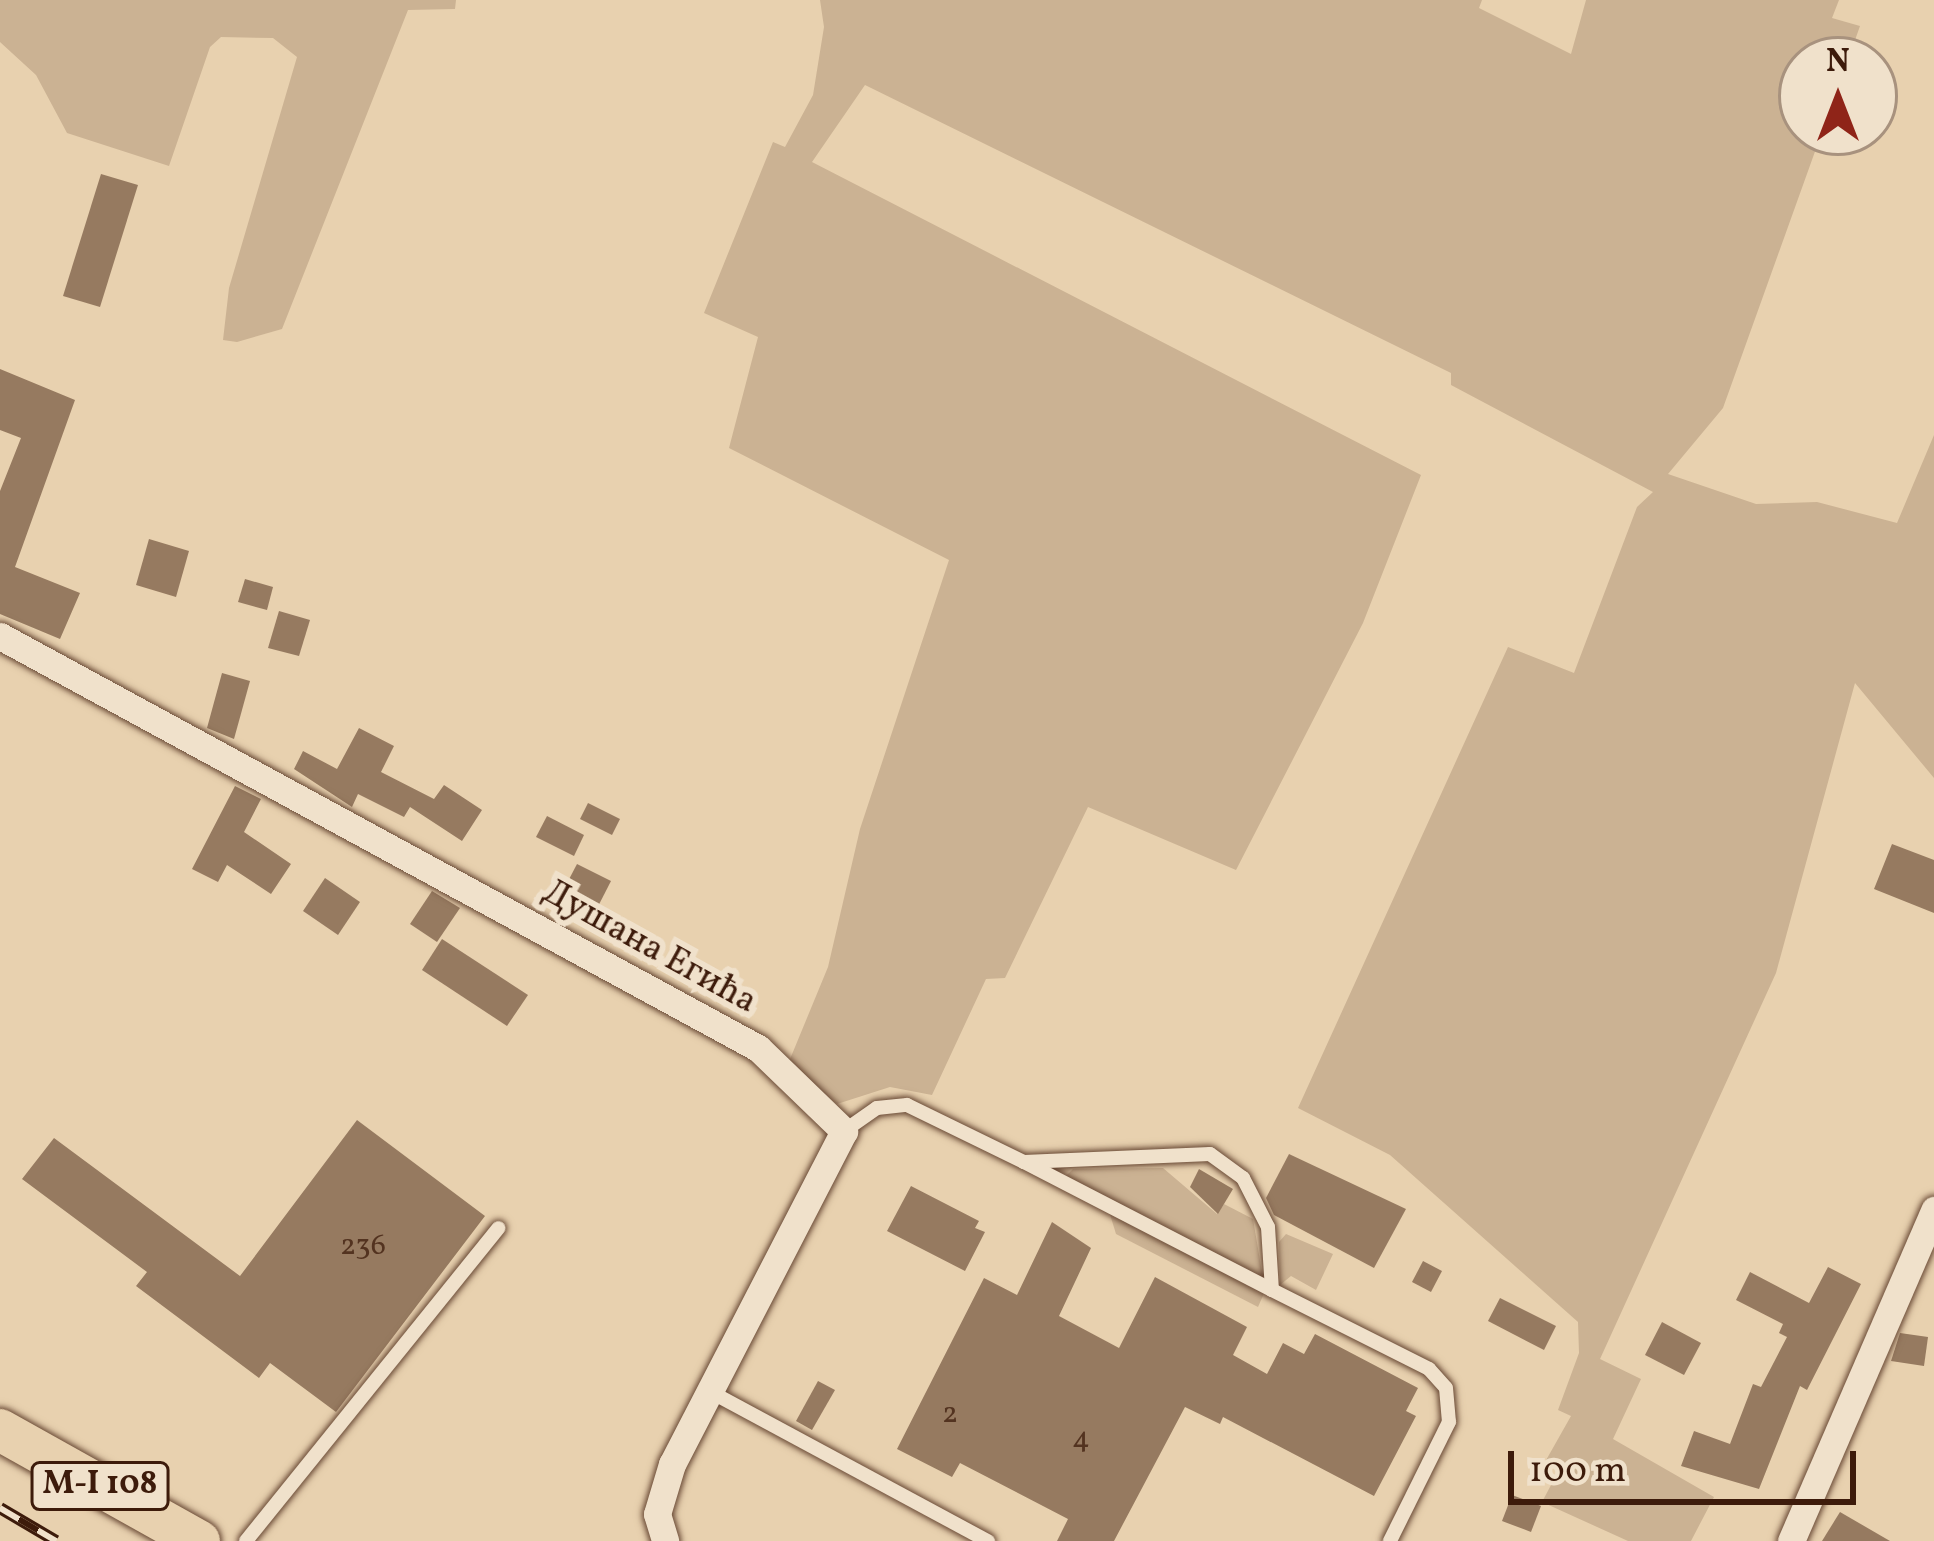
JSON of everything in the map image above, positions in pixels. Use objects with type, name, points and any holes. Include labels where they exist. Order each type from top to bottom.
[{"type":"main road","name":"M-I 108","points":[[0,1430],[199,1541]]},
{"type":"street","name":"Душана Егића","points":[[0,636],[758,1048],[844,1131]]},
{"type":"street","points":[[665,1541],[661,1492],[844,1131]]},
{"type":"street","points":[[1791,1541],[1934,1210]]},
{"type":"lane","points":[[844,1131],[877,1108],[907,1105],[1429,1370],[1446,1388],[1449,1422],[1390,1541]]},
{"type":"lane","points":[[1024,1162],[1210,1154],[1243,1178],[1268,1227],[1272,1290]]},
{"type":"lane","points":[[247,1541],[499,1228]]},
{"type":"lane","points":[[709,1391],[988,1541]]},
{"type":"shaded area","points":[[0,0],[456,0],[455,9],[408,10],[282,329],[237,342],[223,340],[229,288],[297,57],[273,38],[221,37],[210,47],[169,166],[67,133],[36,75],[0,42]]},
{"type":"shaded area","points":[[820,0],[1482,0],[1479,8],[1571,54],[1586,0],[1839,0],[1832,18],[1860,26],[1856,36],[1778,36],[1778,156],[1813,156],[1723,408],[1668,474],[1756,504],[1817,502],[1897,523],[1934,435],[1934,778],[1855,683],[1776,973],[1600,1359],[1641,1379],[1613,1439],[1714,1497],[1691,1541],[1628,1541],[1542,1502],[1559,1470],[1545,1462],[1571,1416],[1558,1410],[1579,1353],[1578,1322],[1390,1155],[1298,1108],[1508,647],[1574,673],[1637,507],[1653,492],[1451,385],[1451,373],[865,85],[812,162],[1421,475],[1363,623],[1236,870],[1088,807],[1005,978],[986,979],[932,1095],[890,1087],[837,1104],[788,1064],[828,967],[860,829],[949,560],[729,448],[758,337],[704,313],[773,142],[785,147],[813,95],[824,27]]},
{"type":"shaded area","points":[[1163,1168],[1217,1214],[1224,1204],[1253,1219],[1263,1278],[1066,1176],[1073,1169]]},
{"type":"shaded area","points":[[1109,1211],[1265,1291],[1258,1307],[1116,1234]]},
{"type":"shaded area","points":[[1286,1234],[1333,1254],[1316,1290],[1291,1276],[1280,1285],[1279,1242]]},
{"type":"building","points":[[101,174],[138,185],[100,307],[63,296]]},
{"type":"building","points":[[0,369],[75,400],[15,567],[80,593],[60,639],[0,614],[0,491],[21,438],[0,430]]},
{"type":"building","points":[[149,539],[189,551],[176,597],[136,585]]},
{"type":"building","points":[[245,579],[273,587],[267,610],[238,602]]},
{"type":"building","points":[[279,611],[310,620],[299,656],[268,648]]},
{"type":"building","points":[[222,673],[250,681],[234,739],[207,728]]},
{"type":"building","points":[[359,728],[394,746],[381,772],[434,799],[444,785],[482,810],[462,841],[410,807],[404,817],[358,794],[352,807],[294,769],[303,751],[337,769]]},
{"type":"building","points":[[235,786],[261,799],[244,832],[291,864],[271,894],[227,865],[218,882],[192,869]]},
{"type":"building","points":[[588,803],[620,819],[612,835],[580,819]]},
{"type":"building","points":[[547,816],[584,835],[574,856],[536,837]]},
{"type":"building","points":[[1892,844],[1934,860],[1934,913],[1874,889]]},
{"type":"building","points":[[577,864],[611,881],[589,924],[555,906]]},
{"type":"building","points":[[325,878],[360,902],[338,935],[303,911]]},
{"type":"building","points":[[432,891],[460,908],[437,942],[410,924]]},
{"type":"building","points":[[442,939],[528,995],[507,1026],[422,970]]},
{"type":"building","points":[[357,1120],[485,1216],[336,1412],[270,1363],[259,1378],[136,1286],[147,1272],[22,1179],[54,1138],[240,1276]]},
{"type":"building","points":[[1289,1154],[1406,1209],[1374,1268],[1274,1215],[1266,1198]]},
{"type":"building","points":[[1199,1169],[1233,1189],[1218,1214],[1190,1187]]},
{"type":"building","points":[[911,1186],[979,1221],[975,1228],[985,1232],[965,1271],[887,1231]]},
{"type":"building","points":[[1052,1222],[1091,1248],[1059,1316],[1119,1348],[1155,1277],[1247,1327],[1233,1355],[1267,1374],[1283,1343],[1304,1354],[1315,1334],[1418,1388],[1406,1411],[1416,1416],[1374,1496],[1223,1417],[1220,1424],[1185,1407],[1114,1541],[1057,1541],[1068,1519],[960,1463],[952,1477],[897,1449],[984,1278],[1017,1295]]},
{"type":"building","points":[[1423,1261],[1442,1271],[1431,1292],[1412,1282]]},
{"type":"building","points":[[1828,1267],[1861,1284],[1807,1390],[1800,1386],[1759,1489],[1681,1466],[1694,1431],[1730,1444],[1753,1384],[1761,1387],[1787,1337],[1779,1333],[1783,1324],[1736,1300],[1750,1272],[1809,1303]]},
{"type":"building","points":[[1500,1298],[1556,1326],[1544,1350],[1488,1321]]},
{"type":"building","points":[[1662,1322],[1701,1343],[1684,1375],[1645,1355]]},
{"type":"building","points":[[1900,1333],[1928,1337],[1924,1366],[1891,1361]]},
{"type":"building","points":[[818,1381],[835,1390],[812,1430],[796,1421]]},
{"type":"building","points":[[1512,1495],[1541,1506],[1531,1532],[1502,1521]]},
{"type":"building","points":[[1840,1512],[1890,1541],[1822,1541]]},
{"type":"railway","points":[[0,1508],[56,1541]]}]
